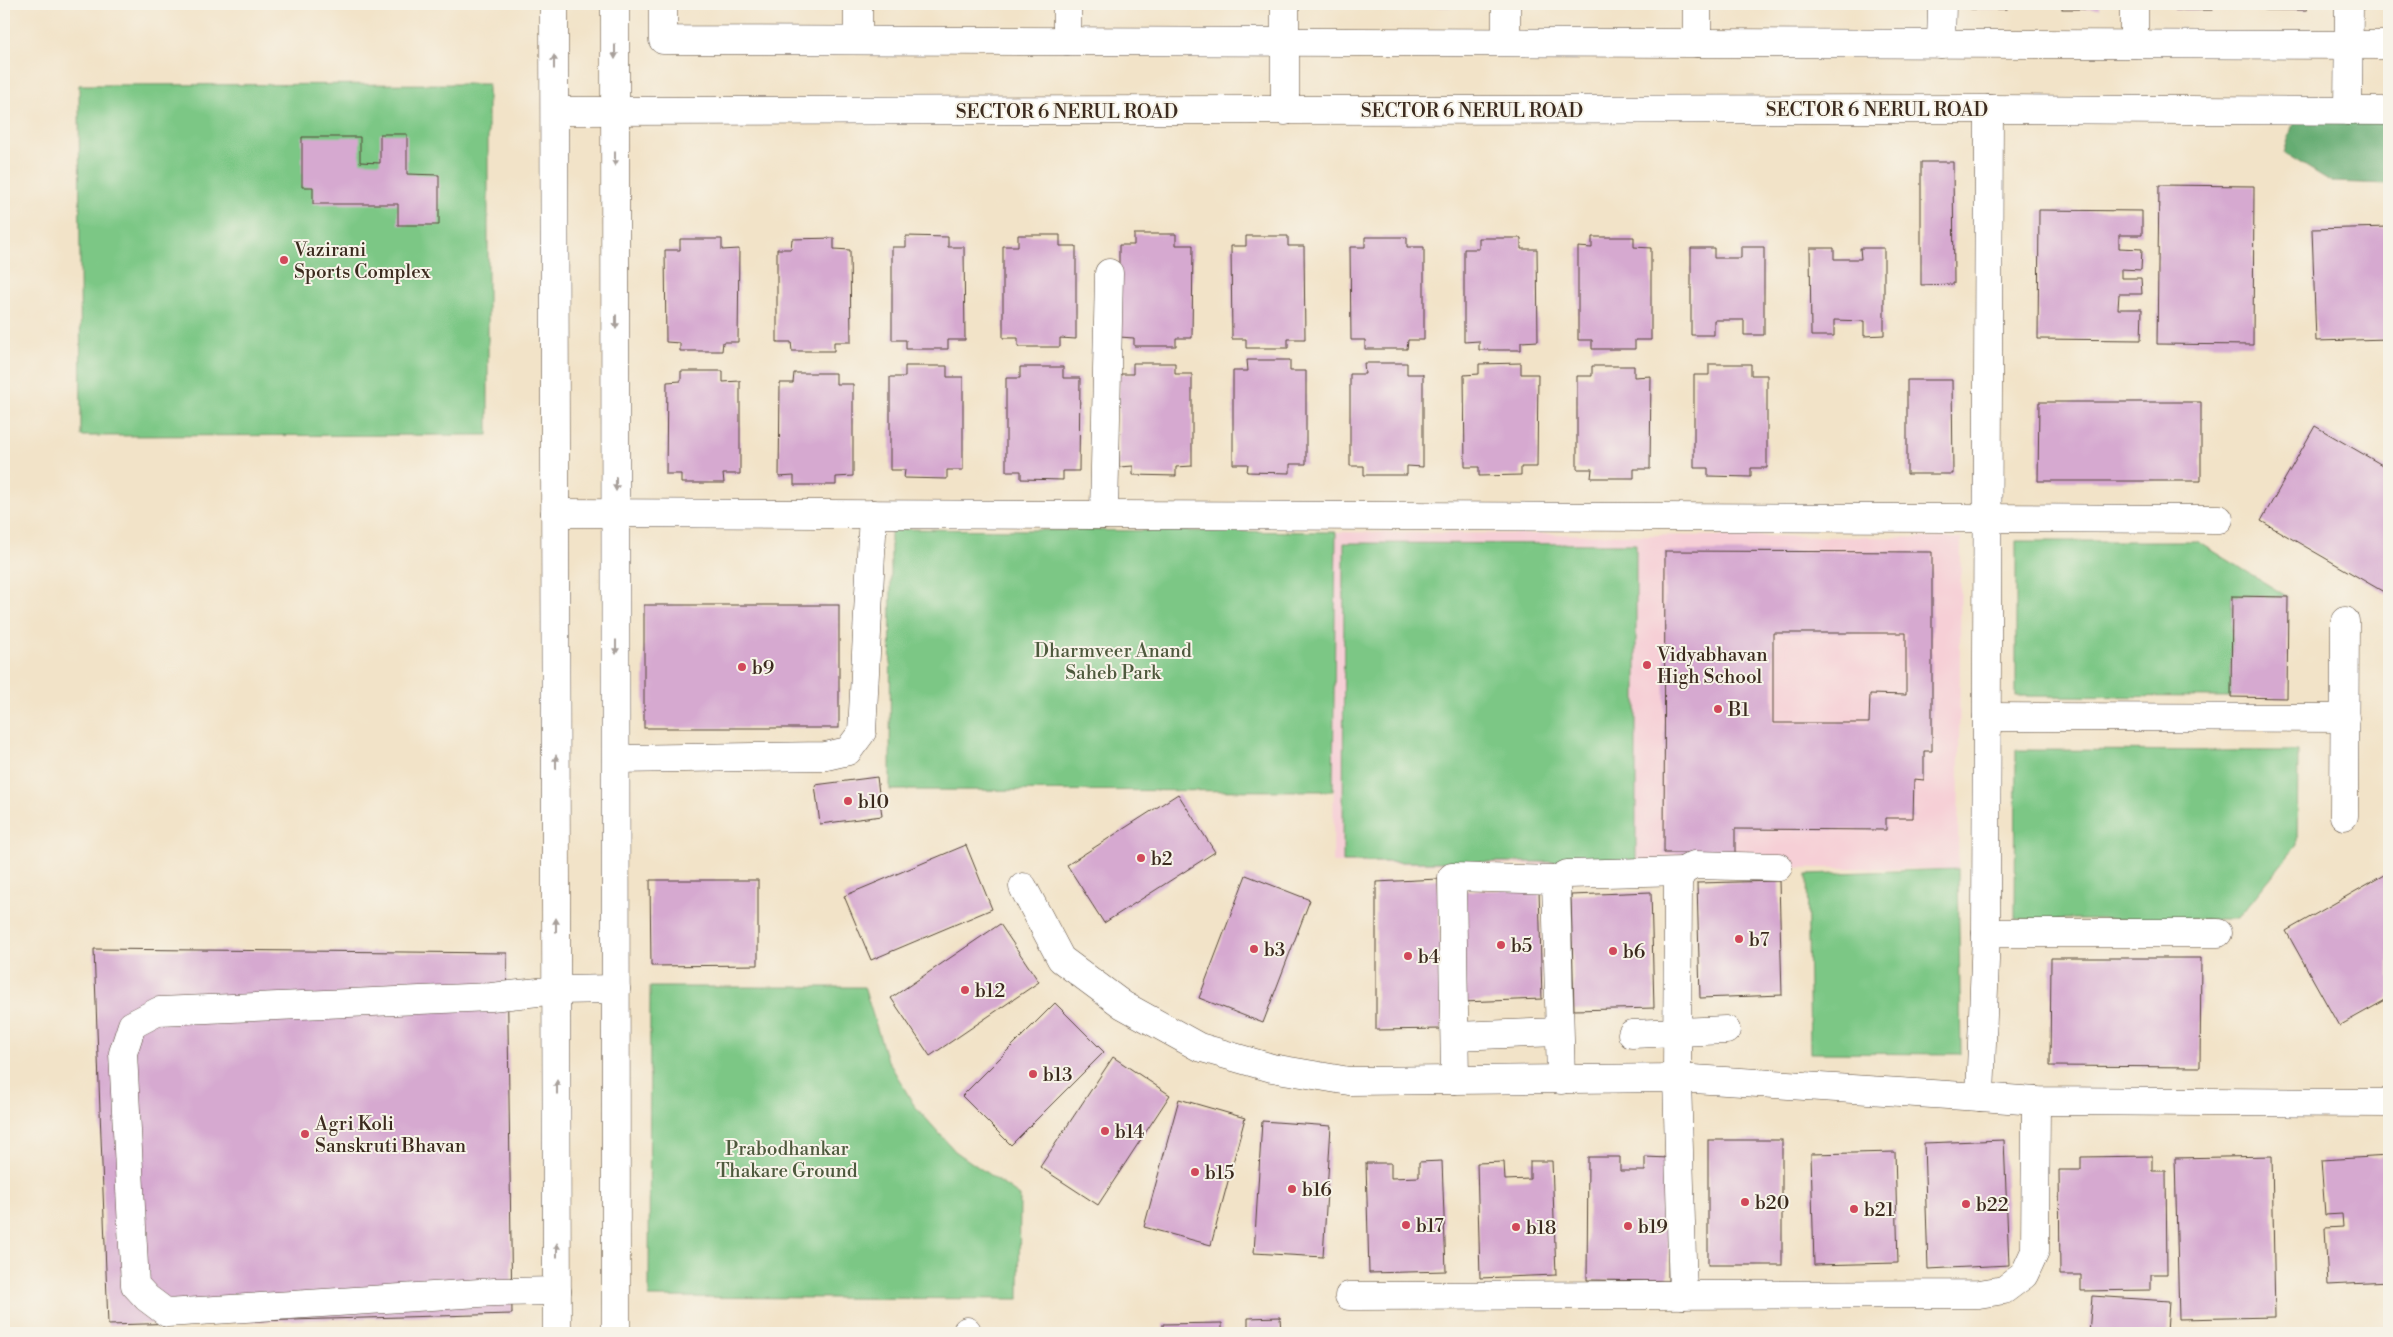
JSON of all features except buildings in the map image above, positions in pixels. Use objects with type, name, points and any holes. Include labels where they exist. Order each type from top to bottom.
[{"type":"street","points":[[554,4],[557,1333]]},
{"type":"street","points":[[615,4],[616,1333]]},
{"type":"street","points":[[663,4],[663,40],[2389,45]]},
{"type":"street","points":[[858,4],[858,40]]},
{"type":"street","points":[[1067,4],[1067,41]]},
{"type":"street","points":[[1285,111],[1286,4]]},
{"type":"street","points":[[1506,4],[1506,42]]},
{"type":"street","points":[[1697,4],[1697,43]]},
{"type":"street","points":[[1941,44],[1942,4]]},
{"type":"street","points":[[2134,4],[2134,44]]},
{"type":"street","points":[[2348,111],[2349,4]]},
{"type":"street","points":[[1980,1097],[1986,933],[1989,109]]},
{"type":"street","name":"SECTOR 6 NERUL ROAD","points":[[555,111],[1989,109],[2389,111]]},
{"type":"street","points":[[1104,515],[1110,273]]},
{"type":"street","points":[[556,514],[2219,519]]},
{"type":"street","points":[[616,759],[826,756],[848,751],[862,732],[873,514]]},
{"type":"street","points":[[2344,816],[2345,621]]},
{"type":"street","points":[[1987,717],[2345,718]]},
{"type":"street","points":[[1455,1080],[1452,878],[1556,880],[1567,874],[1683,871],[1694,865],[1778,867]]},
{"type":"street","points":[[1683,871],[1678,881],[1676,1078],[1683,1295]]},
{"type":"street","points":[[1556,880],[1561,1080]]},
{"type":"street","points":[[1023,887],[1062,958],[1123,1005],[1199,1047],[1272,1068],[1349,1081],[1676,1078],[2036,1101],[2389,1103]]},
{"type":"street","points":[[1986,933],[2218,933]]},
{"type":"street","points":[[557,1291],[495,1292],[167,1313],[147,1298],[135,1285],[122,1053],[132,1025],[159,1011],[491,997],[556,990],[616,989]]},
{"type":"street","points":[[1632,1034],[1726,1030]]},
{"type":"street","points":[[1455,1036],[1559,1032]]},
{"type":"street","points":[[1349,1296],[1979,1294],[2004,1290],[2024,1275],[2034,1251],[2036,1101]]},
{"type":"shaded area","name":"Vidyabhavan High School","points":[[1336,532],[1961,538],[1958,869],[1333,863]]},
{"type":"green space","name":"Vazirani Sports Complex","points":[[488,84],[488,435],[81,436],[79,85]]},
{"type":"green space","points":[[2294,120],[2389,120],[2389,184],[2332,182],[2284,153]]},
{"type":"green space","name":"Dharmveer Anand Saheb Park","points":[[891,529],[1336,532],[1333,791],[890,790]]},
{"type":"green space","points":[[2016,541],[2197,541],[2288,597],[2232,596],[2231,697],[2016,696]]},
{"type":"green space","points":[[1344,543],[1636,544],[1636,862],[1343,862]]},
{"type":"green space","points":[[2016,750],[2298,751],[2297,845],[2237,919],[2015,919]]},
{"type":"green space","points":[[1958,869],[1961,1054],[1810,1053],[1807,874]]},
{"type":"green space","name":"Prabodhankar Thakare Ground","points":[[650,987],[864,987],[886,1057],[914,1105],[955,1151],[1020,1196],[1019,1299],[649,1297]]},
{"type":"place","name":"Vazirani Sports Complex","points":[[284,260]]},
{"type":"place","name":"Vidyabhavan High School","points":[[1647,665]]},
{"type":"place","name":"b9","points":[[742,667]]},
{"type":"place","name":"B1","points":[[1718,709]]},
{"type":"place","name":"b10","points":[[848,801]]},
{"type":"place","name":"b2","points":[[1141,858]]},
{"type":"place","name":"b7","points":[[1739,939]]},
{"type":"place","name":"b5","points":[[1501,945]]},
{"type":"place","name":"b3","points":[[1254,949]]},
{"type":"place","name":"b6","points":[[1613,951]]},
{"type":"place","name":"b4","points":[[1408,956]]},
{"type":"place","name":"b12","points":[[965,990]]},
{"type":"place","name":"b13","points":[[1033,1074]]},
{"type":"place","name":"b14","points":[[1105,1131]]},
{"type":"place","name":"Agri Koli Sanskruti Bhavan","points":[[305,1134]]},
{"type":"place","name":"b15","points":[[1195,1172]]},
{"type":"place","name":"b16","points":[[1292,1189]]},
{"type":"place","name":"b20","points":[[1745,1202]]},
{"type":"place","name":"b22","points":[[1966,1204]]},
{"type":"place","name":"b21","points":[[1854,1209]]},
{"type":"place","name":"b17","points":[[1406,1225]]},
{"type":"place","name":"b19","points":[[1628,1226]]},
{"type":"place","name":"b18","points":[[1516,1227]]}]
